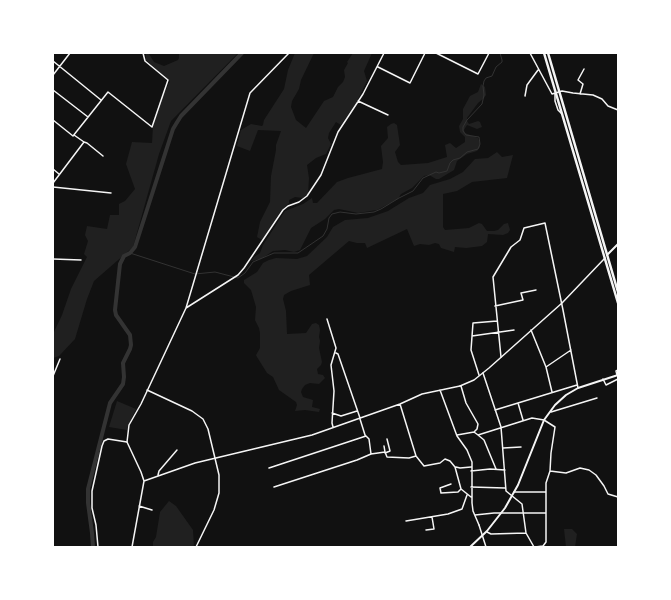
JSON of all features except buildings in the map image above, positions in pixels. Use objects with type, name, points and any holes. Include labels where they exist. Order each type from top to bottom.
[{"type":"highway","points":[[544,53],[579,165]]},
{"type":"highway","points":[[548,53],[556,93],[618,292]]},
{"type":"highway","points":[[606,256],[618,303]]},
{"type":"main road","points":[[606,256],[618,244]]},
{"type":"main road","points":[[470,547],[487,532],[502,514],[514,492],[544,420],[555,404],[577,387],[617,375]]},
{"type":"street","points":[[53,75],[70,53]]},
{"type":"street","points":[[74,135],[108,92],[152,127],[168,80],[145,61],[143,53]]},
{"type":"street","points":[[132,547],[144,481],[127,442],[129,424],[186,308],[250,92],[289,53]]},
{"type":"street","points":[[186,308],[235,277],[244,268],[283,210],[304,199],[311,191],[321,175],[338,132],[358,101],[384,53]]},
{"type":"street","points":[[377,67],[410,83],[425,53]]},
{"type":"street","points":[[436,53],[478,74],[489,53]]},
{"type":"street","points":[[530,53],[556,93],[555,101],[558,110],[563,115]]},
{"type":"street","points":[[53,61],[102,100]]},
{"type":"street","points":[[525,96],[527,85],[539,69]]},
{"type":"street","points":[[580,94],[583,84],[578,80],[584,69]]},
{"type":"street","points":[[53,90],[88,117]]},
{"type":"street","points":[[556,93],[593,94],[602,99],[608,106],[618,110]]},
{"type":"street","points":[[358,101],[388,115]]},
{"type":"street","points":[[53,120],[73,136],[74,135],[84,142],[87,142],[103,156]]},
{"type":"street","points":[[53,183],[84,142]]},
{"type":"street","points":[[53,169],[60,175]]},
{"type":"street","points":[[53,186],[111,193]]},
{"type":"street","points":[[495,410],[552,392],[577,387],[562,303],[544,223],[524,228],[520,240],[511,247],[493,277],[501,357]]},
{"type":"street","points":[[144,481],[195,463],[312,435],[400,404],[422,394],[460,386],[474,380],[562,303],[606,256]]},
{"type":"street","points":[[53,259],[81,260]]},
{"type":"street","points":[[495,306],[523,300],[521,294],[536,290]]},
{"type":"street","points":[[327,319],[336,345],[331,366],[334,391],[332,413],[333,428]]},
{"type":"street","points":[[479,376],[471,350],[472,323],[497,321]]},
{"type":"street","points":[[472,336],[514,330]]},
{"type":"street","points":[[532,330],[546,367],[552,392]]},
{"type":"street","points":[[546,367],[571,350]]},
{"type":"street","points":[[335,353],[338,354],[365,435],[369,439],[371,454]]},
{"type":"street","points":[[53,376],[60,359]]},
{"type":"street","points":[[617,375],[616,371],[618,370]]},
{"type":"street","points":[[478,435],[501,427],[523,420],[532,418],[544,420],[555,427],[550,471],[546,482],[546,542],[543,546],[535,547],[526,533],[522,503],[507,492],[501,427],[483,373]]},
{"type":"street","points":[[603,379],[606,384],[618,379]]},
{"type":"street","points":[[457,435],[474,432],[477,429],[478,424],[466,404],[460,386]]},
{"type":"street","points":[[147,390],[192,411],[202,419],[208,429],[220,481],[218,498],[214,510],[196,547]]},
{"type":"street","points":[[440,390],[459,440],[467,450],[472,462],[471,498],[486,547]]},
{"type":"street","points":[[549,413],[597,398]]},
{"type":"street","points":[[518,403],[523,420]]},
{"type":"street","points":[[400,404],[416,456],[424,466],[440,463],[446,459],[450,461],[455,467],[461,489],[471,498]]},
{"type":"street","points":[[332,413],[341,416],[357,411]]},
{"type":"street","points":[[474,432],[484,440],[493,465],[496,469]]},
{"type":"street","points":[[269,468],[366,436]]},
{"type":"street","points":[[98,547],[96,525],[92,508],[92,491],[102,446],[105,440],[108,439],[127,442]]},
{"type":"street","points":[[274,487],[371,454],[390,451],[387,439]]},
{"type":"street","points":[[384,446],[387,457],[409,458],[416,456]]},
{"type":"street","points":[[503,448],[521,447]]},
{"type":"street","points":[[158,476],[159,471],[177,450]]},
{"type":"street","points":[[490,469],[493,465]]},
{"type":"street","points":[[455,467],[471,467]]},
{"type":"street","points":[[550,471],[566,473],[580,468],[589,470],[596,475],[608,494],[618,496]]},
{"type":"street","points":[[471,471],[490,469],[505,470]]},
{"type":"street","points":[[451,484],[440,488],[441,493],[458,492],[461,489]]},
{"type":"street","points":[[471,487],[506,488]]},
{"type":"street","points":[[514,492],[546,492]]},
{"type":"street","points":[[406,521],[448,514],[462,509],[467,494]]},
{"type":"street","points":[[140,506],[152,510]]},
{"type":"street","points":[[475,515],[546,513]]},
{"type":"street","points":[[426,530],[434,529],[432,517]]},
{"type":"street","points":[[487,532],[491,534],[526,533]]},
{"type":"shaded area","points":[[146,53],[149,54],[154,62],[164,66],[178,60],[179,53],[238,53],[171,121],[159,154],[133,247],[94,281],[75,339],[59,356],[53,358],[53,334],[62,315],[71,289],[87,257],[84,254],[88,241],[85,235],[87,226],[107,229],[110,215],[119,215],[119,204],[125,201],[135,189],[126,164],[132,142],[152,143],[153,126],[161,100],[170,81],[146,60]]},
{"type":"shaded area","points":[[295,53],[314,53],[301,80],[299,89],[292,101],[291,107],[296,120],[306,128],[324,101],[333,97],[338,87],[343,82],[345,77],[344,70],[353,53],[372,53],[364,71],[367,81],[356,103],[341,125],[336,122],[329,133],[328,138],[331,144],[326,154],[316,158],[307,165],[309,178],[308,194],[303,198],[295,197],[289,200],[289,203],[280,212],[262,240],[257,237],[260,222],[270,202],[271,176],[276,145],[281,131],[258,130],[250,151],[237,146],[241,130],[251,124],[263,125],[264,120],[284,89],[288,70]]},
{"type":"shaded area","points":[[481,84],[485,87],[486,95],[467,118],[467,121],[469,124],[478,121],[482,127],[477,129],[467,125],[464,130],[465,133],[478,138],[480,147],[477,151],[467,154],[457,161],[454,170],[439,179],[429,175],[424,176],[412,188],[401,194],[398,199],[377,210],[358,213],[339,209],[334,210],[325,219],[311,228],[300,250],[294,252],[285,250],[273,251],[261,259],[251,261],[260,253],[263,245],[285,211],[303,204],[312,198],[313,203],[317,203],[337,182],[382,169],[383,162],[381,146],[388,138],[387,127],[391,124],[394,123],[397,125],[400,145],[395,152],[398,162],[401,165],[428,163],[447,157],[445,145],[450,143],[456,148],[465,142],[465,137],[460,132],[459,126],[463,119],[463,109],[470,96],[478,92]]},
{"type":"shaded area","points":[[497,152],[502,157],[513,155],[507,178],[472,182],[457,191],[443,194],[443,227],[445,230],[469,228],[479,223],[482,224],[487,231],[494,231],[508,223],[510,230],[508,233],[503,235],[488,234],[487,242],[482,246],[466,248],[455,247],[454,252],[441,248],[439,244],[435,243],[414,246],[407,229],[367,248],[365,243],[349,241],[309,275],[310,285],[291,291],[284,295],[283,299],[286,311],[287,334],[306,333],[312,324],[316,323],[319,325],[319,348],[322,362],[317,369],[318,374],[323,375],[325,378],[319,384],[310,383],[305,385],[301,392],[303,397],[313,400],[312,407],[320,409],[319,412],[305,410],[295,411],[297,405],[296,402],[279,390],[273,377],[267,373],[256,355],[260,348],[260,333],[255,320],[256,307],[251,290],[244,283],[244,280],[257,272],[263,263],[269,260],[276,258],[297,259],[307,256],[327,237],[333,227],[345,220],[368,218],[388,211],[409,198],[423,193],[430,185],[450,179],[463,172],[475,159],[488,158]]},
{"type":"shaded area","points":[[117,401],[136,409],[127,430],[109,427]]},
{"type":"shaded area","points":[[169,501],[176,506],[193,530],[194,547],[153,547],[160,512]]},
{"type":"shaded area","points":[[564,529],[572,529],[577,534],[575,547],[566,547]]},
{"type":"waterway","points":[[93,547],[88,503],[88,489],[110,403],[123,384],[123,363],[131,345],[130,335],[116,315],[115,310],[120,264],[124,256],[130,253],[135,247],[173,129],[181,116],[242,53]]},
{"type":"waterway","points":[[130,253],[195,274],[215,272],[238,278],[245,273],[253,262],[274,253],[298,253],[323,236],[327,229],[329,218],[332,214],[340,212],[356,214],[374,212],[381,209],[413,191],[423,178],[436,172],[439,173],[447,171],[453,160],[460,158],[467,152],[478,149],[480,144],[479,137],[466,135],[463,131],[463,127],[467,120],[482,104],[484,95],[484,81],[486,78],[492,76],[496,67],[502,62],[500,53]]}]
